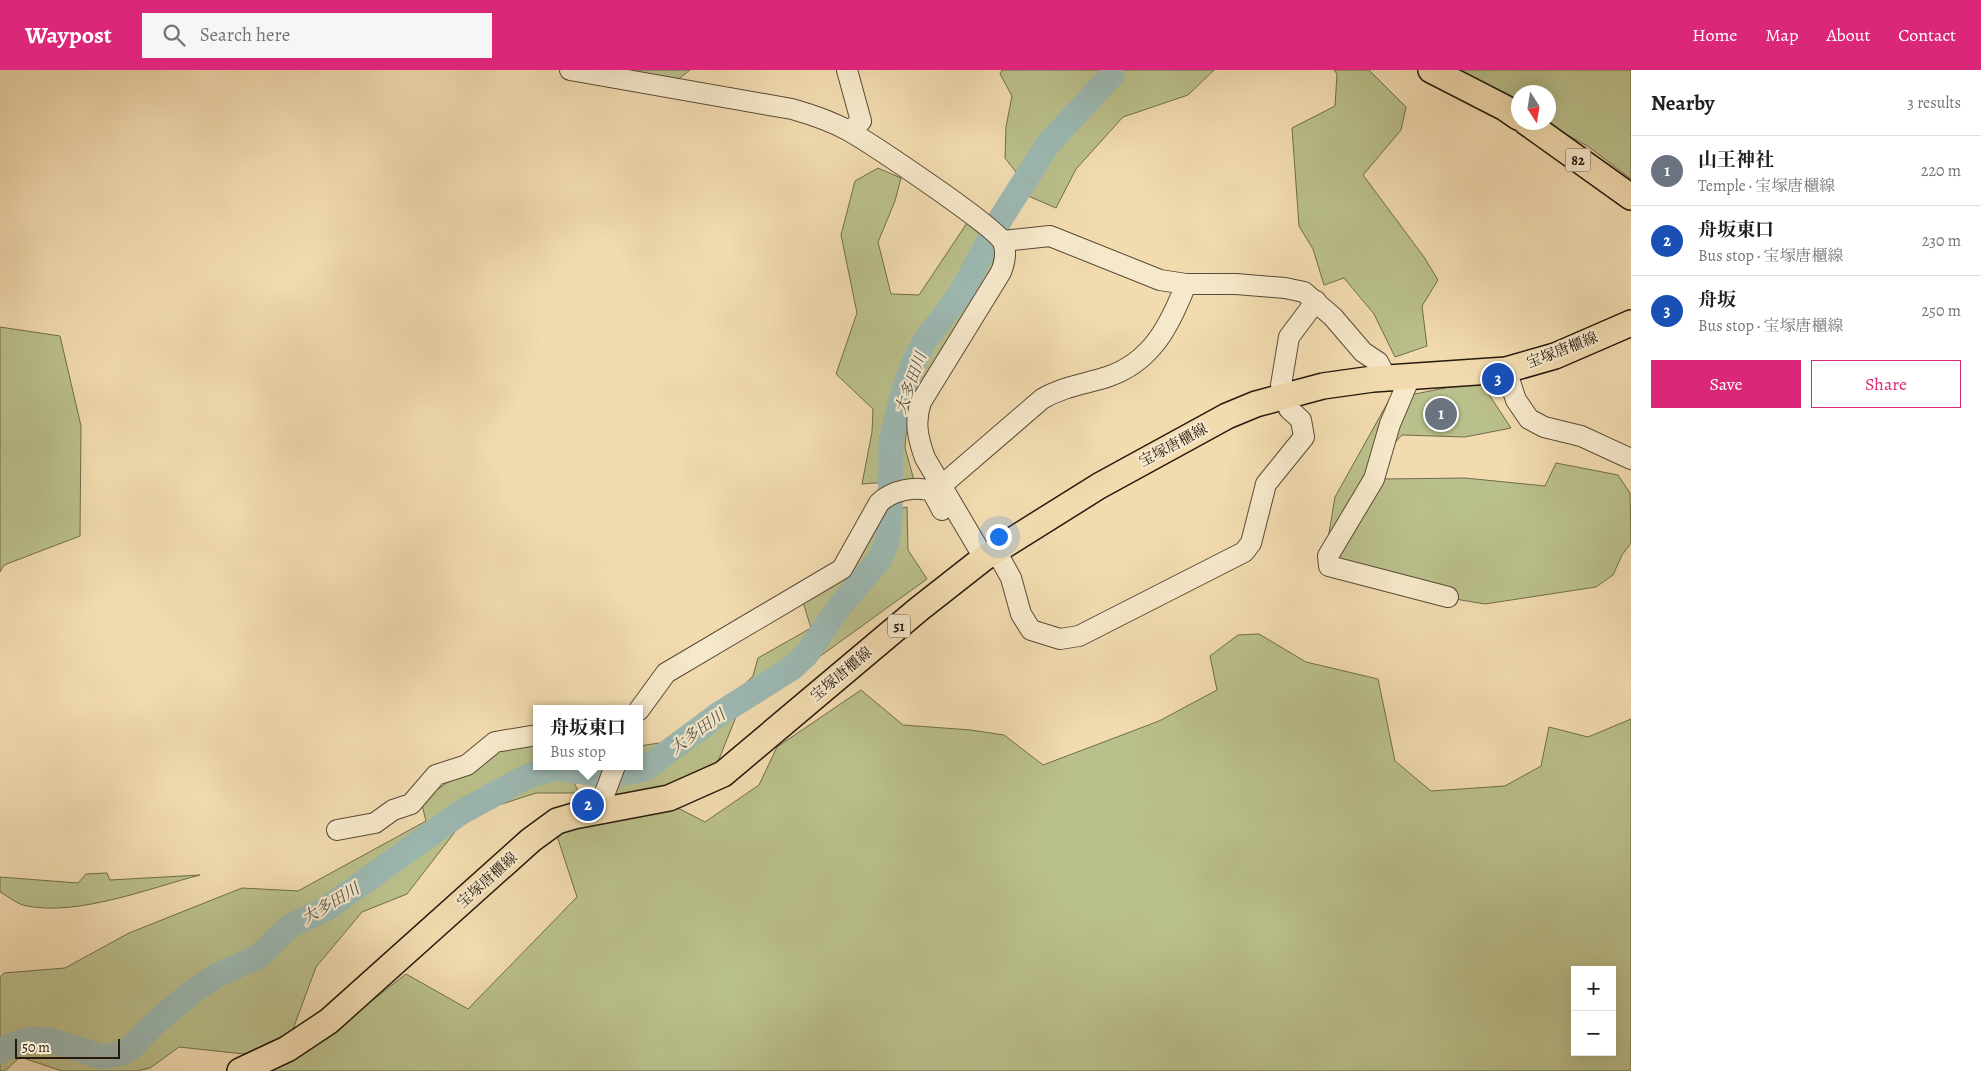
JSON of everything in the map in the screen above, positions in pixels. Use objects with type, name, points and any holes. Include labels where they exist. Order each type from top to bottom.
[{"type":"main road","points":[[1431,70],[1511,112]]},
{"type":"main road","name":"82","points":[[1537,130],[1631,196]]},
{"type":"main road","name":"宝塚唐櫃線","points":[[240,1071],[286,1049],[329,1021],[532,840],[556,821],[669,798],[723,774],[912,615],[990,555],[1099,486],[1227,416],[1256,404],[1324,386],[1506,370],[1555,356],[1631,323]]},
{"type":"street","points":[[570,70],[792,109],[821,117],[850,131],[988,226],[1003,241],[1006,260],[1002,272],[921,402],[918,411],[920,444],[941,486],[971,537],[1011,578],[1021,614],[1031,630],[1060,639],[1079,636],[1244,552],[1251,543],[1266,484],[1304,437],[1301,420],[1289,409]]},
{"type":"street","points":[[846,70],[861,120],[850,131]]},
{"type":"street","points":[[1003,241],[1050,236],[1160,280],[1186,284],[1236,284],[1285,288],[1304,292],[1316,301],[1350,335],[1363,352],[1398,378],[1390,424],[1374,479],[1328,556],[1329,566],[1448,597]]},
{"type":"street","points":[[941,486],[1042,399],[1053,392],[1108,377],[1140,361],[1158,342],[1186,284]]},
{"type":"street","points":[[1281,385],[1289,337],[1316,301]]},
{"type":"street","points":[[1506,370],[1516,400],[1529,419],[1544,427],[1582,436],[1631,459]]},
{"type":"street","points":[[643,705],[666,673],[842,569],[879,503],[887,495],[921,488],[932,491],[952,529],[971,537]]},
{"type":"street","points":[[337,830],[375,823],[393,810],[411,804],[436,775],[467,765],[495,742],[533,736]]},
{"type":"street","points":[[602,812],[603,798],[614,770]]},
{"type":"green space","points":[[603,70],[690,70],[676,81]]},
{"type":"green space","points":[[1002,70],[1214,70],[1188,95],[1123,117],[1076,169],[1056,208],[1026,195],[1016,172],[1005,158],[1006,127],[1012,96],[1000,74]]},
{"type":"green space","points":[[1334,70],[1369,70],[1406,107],[1401,130],[1363,175],[1424,257],[1438,280],[1422,306],[1427,346],[1395,357],[1374,314],[1344,278],[1324,285],[1313,249],[1299,226],[1292,128],[1335,106],[1337,74]]},
{"type":"green space","points":[[1456,70],[1631,70],[1631,179],[1589,147],[1556,129],[1556,85],[1511,85],[1511,102]]},
{"type":"green space","points":[[878,168],[901,178],[895,201],[878,242],[891,294],[919,295],[967,223],[994,246],[993,265],[908,410],[905,448],[914,480],[862,484],[872,432],[873,409],[836,374],[857,313],[841,235],[855,181]]},
{"type":"green space","points":[[0,327],[60,336],[81,426],[80,536],[4,565],[0,572]]},
{"type":"green space","points":[[1480,381],[1511,428],[1465,437],[1402,435],[1387,451],[1385,479],[1465,478],[1545,486],[1556,463],[1618,475],[1630,493],[1631,543],[1622,555],[1613,575],[1596,587],[1485,604],[1443,597],[1344,573],[1328,539],[1335,497],[1393,393],[1415,394]]},
{"type":"green space","points":[[907,507],[908,550],[927,579],[736,717],[717,764],[677,786],[603,798],[618,770],[643,770],[643,745],[680,740],[718,710],[753,676],[758,658],[811,628],[803,602],[881,513]]},
{"type":"green space","points":[[1259,634],[1306,662],[1378,679],[1395,761],[1431,791],[1505,786],[1541,766],[1549,727],[1588,737],[1631,719],[1631,1071],[261,1071],[302,1055],[406,974],[468,1009],[577,897],[556,833],[670,804],[705,822],[759,785],[777,747],[861,690],[903,725],[971,730],[1004,735],[1043,765],[1159,721],[1217,690],[1210,656],[1238,635]]},
{"type":"green space","points":[[533,743],[533,770],[568,770],[579,793],[536,793],[468,815],[407,894],[362,912],[316,967],[292,1032],[244,1054],[179,1047],[150,1068],[137,1071],[62,1071],[20,1057],[5,1071],[0,1071],[0,977],[4,973],[65,968],[129,933],[242,888],[298,891],[426,821],[421,801],[448,782],[474,771],[506,746]]},
{"type":"green space","points":[[107,873],[110,880],[200,875],[114,899],[69,907],[47,908],[24,905],[0,892],[0,877],[78,883],[86,874]]},
{"type":"waterway","name":"大多田川","points":[[643,769],[719,714],[792,668],[807,654],[840,606],[880,559],[887,542],[890,516],[891,441],[903,393],[914,362],[924,342],[961,293],[1001,218],[1048,144],[1112,75]]},
{"type":"waterway","name":"大多田川","points":[[0,1052],[11,1045],[32,1039],[50,1040],[102,1057],[122,1053],[131,1048],[154,1024],[193,991],[218,975],[258,957],[290,926],[326,909],[460,813],[526,777],[548,770]]},
{"type":"waterway","name":"大多田川","points":[[568,770],[609,776],[640,770]]},
{"type":"place","name":"舟坂","points":[[1498,379]]},
{"type":"place","name":"山王神社","points":[[1441,414]]},
{"type":"place","name":"舟坂東口","points":[[588,805]]}]
